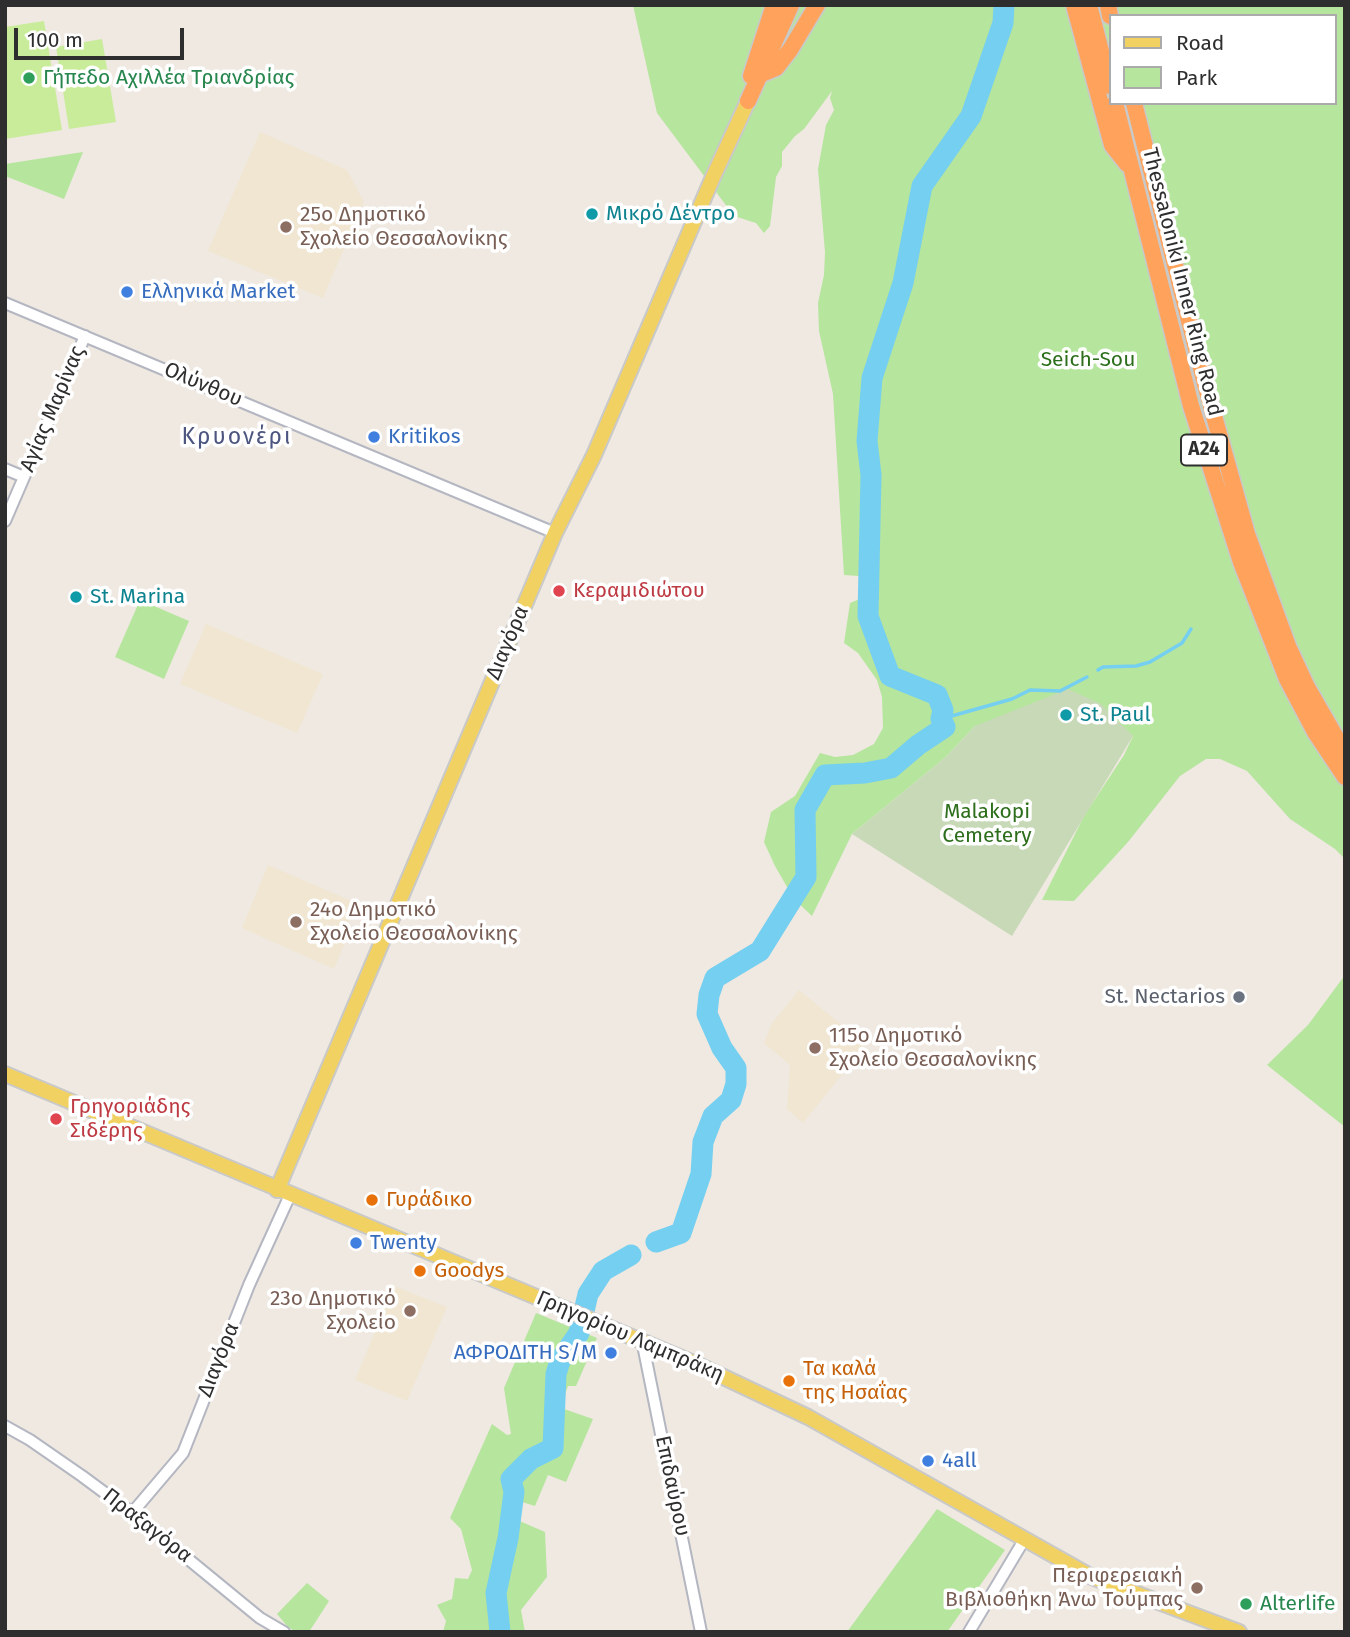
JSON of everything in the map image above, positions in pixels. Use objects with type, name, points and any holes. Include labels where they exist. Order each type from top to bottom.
[{"type":"highway","points":[[748,101],[752,72],[774,5]]},
{"type":"highway","points":[[748,101],[791,5]]},
{"type":"highway","points":[[762,74],[776,68],[817,5]]},
{"type":"highway","points":[[1074,5],[1112,145],[1130,167]]},
{"type":"highway","points":[[1089,5],[1108,78]]},
{"type":"highway","name":"Thessaloniki Inner Ring Road","points":[[1115,105],[1191,406],[1241,562],[1287,679],[1315,732],[1345,777]]},
{"type":"highway","name":"Α24","points":[[1135,105],[1215,422],[1247,534],[1307,687],[1345,753]]},
{"type":"main road","name":"Διαγόρα","points":[[283,1192],[555,533],[599,444],[748,101]]},
{"type":"main road","name":"Γρηγορίου Λαμπράκη","points":[[5,1074],[642,1340],[799,1412],[1092,1577],[1239,1632]]},
{"type":"street","name":"Ολύνθου","points":[[5,303],[555,533]]},
{"type":"street","name":"Αγίας Μαρίνας","points":[[5,521],[85,336]]},
{"type":"street","points":[[5,469],[24,477]]},
{"type":"street","name":"Διαγόρα","points":[[132,1513],[183,1453],[283,1192]]},
{"type":"street","name":"Επιδαύρου","points":[[642,1340],[701,1632]]},
{"type":"street","name":"Πραξαγόρα","points":[[5,1426],[30,1440],[132,1513],[254,1614],[284,1632]]},
{"type":"street","points":[[969,1632],[1024,1540]]},
{"type":"shaded area","name":"25ο Δημοτικό Σχολείο Θεσσαλονίκης","points":[[260,132],[347,170],[364,202],[323,298],[208,251]]},
{"type":"shaded area","points":[[206,624],[323,674],[297,733],[180,684]]},
{"type":"shaded area","name":"24ο Δημοτικό Σχολείο Θεσσαλονίκης","points":[[268,865],[356,903],[347,926],[349,932],[334,969],[242,928]]},
{"type":"shaded area","points":[[799,990],[866,1045],[803,1123],[787,1109],[790,1065],[764,1043],[772,1023]]},
{"type":"shaded area","points":[[394,1286],[447,1307],[407,1401],[355,1380]]},
{"type":"green space","name":"Seich-Sou","points":[[633,5],[1345,5],[1345,859],[1335,849],[1290,819],[1247,771],[1220,759],[1206,759],[1180,776],[1128,842],[1074,901],[1042,900],[1084,816],[1124,755],[1133,736],[975,726],[946,757],[852,834],[812,916],[794,899],[764,842],[771,812],[795,796],[820,753],[835,757],[853,755],[874,744],[883,728],[882,697],[877,680],[858,653],[844,643],[850,603],[862,598],[874,577],[844,575],[833,394],[819,331],[818,303],[824,275],[825,252],[818,169],[826,125],[834,110],[830,98],[832,91],[804,129],[782,152],[782,166],[776,177],[770,226],[764,233],[756,223],[734,216],[657,113]]},
{"type":"green space","name":"Γήπεδο Αχιλλέα Τριανδρίας","points":[[44,21],[62,130],[5,139],[5,27]]},
{"type":"green space","points":[[102,39],[116,122],[69,129],[56,47]]},
{"type":"green space","points":[[83,152],[64,199],[5,176],[5,164]]},
{"type":"green space","points":[[140,600],[189,621],[164,679],[115,657]]},
{"type":"green space","name":"Malakopi Cemetery","points":[[1068,689],[1101,704],[1133,736],[1012,936],[852,834],[946,757],[975,726]]},
{"type":"green space","points":[[1345,975],[1345,1127],[1267,1065],[1308,1025]]},
{"type":"green space","points":[[536,1313],[597,1338],[576,1386],[568,1386],[561,1405],[564,1409],[593,1419],[566,1482],[548,1475],[535,1506],[522,1502],[515,1519],[545,1532],[547,1577],[521,1610],[525,1632],[443,1632],[446,1621],[437,1605],[452,1599],[455,1578],[468,1579],[472,1570],[461,1529],[450,1518],[492,1424],[507,1435],[511,1434],[504,1388]]},
{"type":"green space","points":[[937,1509],[1005,1550],[947,1632],[847,1632]]},
{"type":"green space","points":[[307,1583],[329,1601],[309,1632],[296,1632],[277,1614]]},
{"type":"waterway","points":[[656,1242],[681,1233],[701,1174],[703,1142],[713,1116],[731,1100],[736,1084],[736,1068],[722,1048],[707,1014],[709,995],[715,978],[760,951],[806,877],[805,810],[825,775],[865,773],[891,768],[945,727],[941,719],[943,710],[937,695],[890,676],[868,616],[871,475],[867,441],[872,378],[903,283],[922,186],[971,116],[1003,23],[1004,5]]},
{"type":"waterway","points":[[1098,670],[1103,667],[1136,666],[1150,662],[1182,643],[1191,629]]},
{"type":"waterway","points":[[941,719],[1012,699],[1030,690],[1060,691],[1087,677]]},
{"type":"waterway","points":[[500,1632],[496,1593],[508,1538],[514,1492],[511,1479],[531,1459],[553,1448],[556,1374],[560,1361],[579,1333],[588,1294],[603,1271],[631,1255]]},
{"type":"place","name":"Γήπεδο Αχιλλέα Τριανδρίας","points":[[29,78]]},
{"type":"place","name":"Μικρό Δέντρο","points":[[592,214]]},
{"type":"place","name":"25ο Δημοτικό Σχολείο Θεσσαλονίκης","points":[[286,227]]},
{"type":"place","name":"Ελληνικά Market","points":[[127,292]]},
{"type":"place","name":"Kritikos","points":[[374,437]]},
{"type":"place","name":"Κεραμιδιώτου","points":[[559,591]]},
{"type":"place","name":"St. Marina","points":[[76,597]]},
{"type":"place","name":"St. Paul","points":[[1066,715]]},
{"type":"place","name":"24ο Δημοτικό Σχολείο Θεσσαλονίκης","points":[[296,922]]},
{"type":"place","name":"St. Nectarios","points":[[1239,997]]},
{"type":"place","name":"115o Δημοτικό Σχολείο Θεσσαλονίκης","points":[[815,1048]]},
{"type":"place","name":"Γρηγοριάδης Σιδέρης","points":[[56,1119]]},
{"type":"place","name":"Γυράδικο","points":[[372,1200]]},
{"type":"place","name":"Twenty","points":[[356,1243]]},
{"type":"place","name":"Goodys","points":[[420,1271]]},
{"type":"place","name":"23ο Δημοτικό Σχολείο","points":[[410,1311]]},
{"type":"place","name":"ΑΦΡΟΔΙΤΗ S/M","points":[[611,1353]]},
{"type":"place","name":"Τα καλά της Ησαΐας","points":[[789,1381]]},
{"type":"place","name":"4all","points":[[928,1461]]},
{"type":"place","name":"Περιφερειακή Βιβλιοθήκη Άνω Τούμπας","points":[[1197,1588]]},
{"type":"place","name":"Alterlife","points":[[1246,1604]]},
{"type":"district","name":"Κρυονέρι","points":[[237,438]]}]
